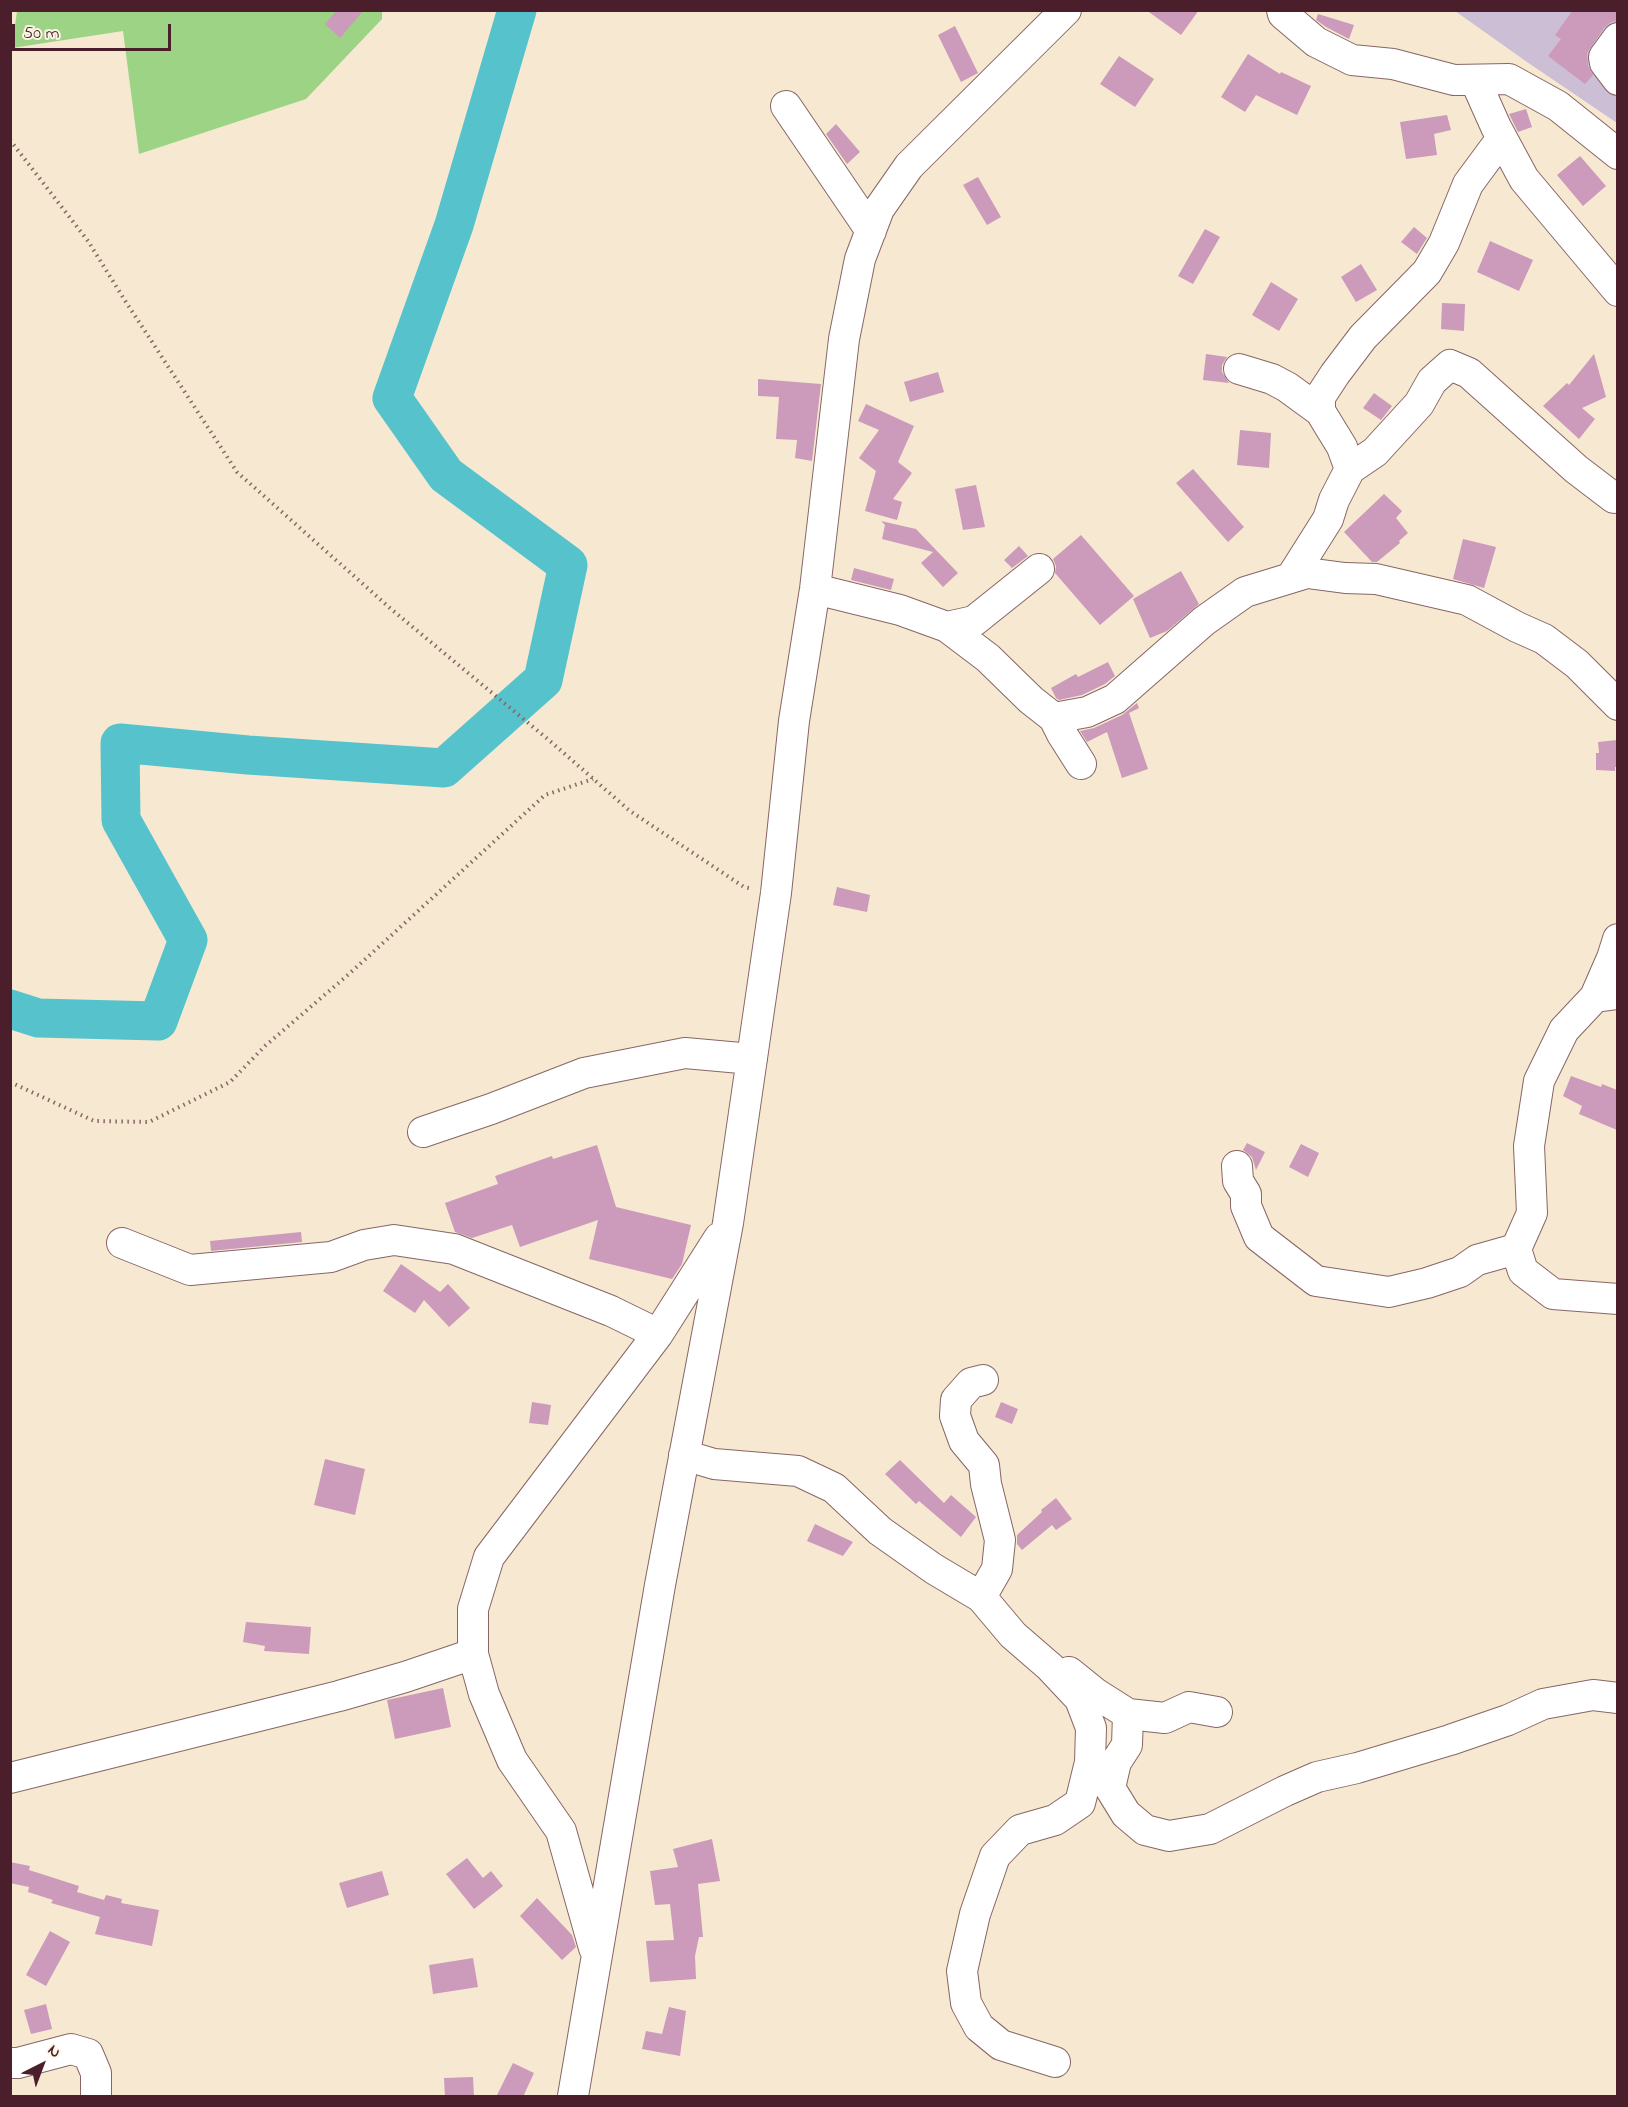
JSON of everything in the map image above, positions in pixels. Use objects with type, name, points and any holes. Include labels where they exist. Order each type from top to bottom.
[{"type":"street","points":[[573,2097],[684,1455],[728,1223],[776,893],[794,720],[815,589],[844,339],[860,260],[879,209],[909,166],[1066,10]]},
{"type":"street","points":[[1282,10],[1283,14],[1316,42],[1352,60],[1393,63],[1454,80],[1509,79],[1558,106],[1617,154]]},
{"type":"street","points":[[1617,38],[1604,57],[1605,63],[1617,80]]},
{"type":"street","points":[[1475,80],[1524,179],[1617,291]]},
{"type":"street","points":[[786,106],[871,231]]},
{"type":"street","points":[[1320,411],[1320,397],[1356,346],[1382,316],[1427,272],[1444,243],[1468,184],[1502,138]]},
{"type":"street","points":[[1292,576],[1328,519],[1334,500],[1350,469],[1375,452],[1419,404],[1432,381],[1450,365],[1469,373],[1576,469],[1614,498]]},
{"type":"street","points":[[1239,369],[1272,379],[1320,411],[1342,447],[1350,469]]},
{"type":"street","points":[[947,627],[974,621],[1039,569]]},
{"type":"street","points":[[1054,718],[1087,712],[1115,699],[1204,621],[1245,592],[1307,573],[1376,579],[1467,600],[1544,639],[1577,664],[1617,705]]},
{"type":"street","points":[[815,589],[900,610],[947,627],[988,658],[1031,700],[1054,718],[1081,764]]},
{"type":"street","points":[[1617,939],[1606,995],[1564,1030],[1539,1081],[1529,1146],[1533,1213],[1516,1249],[1523,1271],[1553,1294],[1617,1299]]},
{"type":"street","points":[[423,1132],[491,1109],[584,1073],[685,1053],[752,1059]]},
{"type":"street","points":[[1237,1166],[1238,1181],[1246,1194],[1246,1206],[1259,1237],[1316,1281],[1389,1292],[1427,1284],[1460,1272],[1477,1260],[1516,1249]]},
{"type":"street","points":[[597,1959],[577,1881],[561,1831],[512,1760],[484,1694],[473,1654],[473,1610],[489,1557],[658,1334],[728,1223]]},
{"type":"street","points":[[122,1243],[190,1270],[331,1257],[364,1245],[394,1240],[454,1249],[611,1311],[658,1334]]},
{"type":"street","points":[[981,1596],[997,1569],[1000,1540],[986,1484],[984,1465],[964,1441],[955,1416],[956,1400],[971,1383],[983,1380]]},
{"type":"street","points":[[684,1455],[714,1464],[798,1471],[834,1488],[880,1531],[934,1569],[981,1596],[1013,1635],[1050,1667],[1080,1699],[1091,1728],[1090,1762],[1080,1803],[1055,1820],[1020,1830],[995,1856],[975,1914],[962,1971],[966,2003],[979,2027],[1001,2044],[1055,2062]]},
{"type":"street","points":[[1013,1635],[1041,1650],[1095,1693],[1128,1714],[1165,1718],[1189,1707],[1217,1712]]},
{"type":"street","points":[[10,1778],[339,1696],[473,1654]]},
{"type":"street","points":[[1128,1714],[1127,1745],[1116,1762],[1110,1788],[1126,1814],[1145,1830],[1169,1836],[1210,1829],[1317,1777],[1357,1768],[1450,1740],[1508,1720],[1543,1704],[1593,1695],[1617,1698]]},
{"type":"street","points":[[10,2063],[71,2049],[88,2054],[96,2073],[96,2097]]},
{"type":"path","points":[[10,140],[88,241],[237,472],[391,609],[550,741],[630,811],[744,887],[776,893]]},
{"type":"path","points":[[10,1082],[94,1121],[148,1122],[230,1082],[265,1046],[357,967],[545,795],[593,779]]},
{"type":"shaded area","points":[[1455,11],[1617,11],[1617,123],[1527,62]]},
{"type":"green space","points":[[17,11],[382,11],[382,19],[306,99],[139,154],[123,31],[12,48]]},
{"type":"building","points":[[337,10],[364,10],[340,38],[325,24]]},
{"type":"building","points":[[1146,10],[1199,10],[1181,35]]},
{"type":"building","points":[[1573,10],[1617,10],[1617,21],[1611,22],[1604,28],[1587,53],[1588,66],[1593,75],[1585,84],[1548,56],[1561,39],[1555,35]]},
{"type":"building","points":[[1318,14],[1354,25],[1349,39],[1316,20]]},
{"type":"building","points":[[955,26],[978,73],[961,82],[938,35]]},
{"type":"building","points":[[1248,54],[1280,74],[1281,72],[1311,86],[1297,115],[1256,95],[1245,112],[1221,97]]},
{"type":"building","points":[[1119,56],[1154,79],[1135,107],[1100,84]]},
{"type":"building","points":[[1526,109],[1532,127],[1518,132],[1509,114]]},
{"type":"building","points":[[1447,115],[1451,130],[1434,134],[1437,155],[1406,159],[1400,122]]},
{"type":"building","points":[[836,124],[860,152],[847,164],[826,134]]},
{"type":"building","points":[[1580,156],[1606,186],[1583,206],[1557,175]]},
{"type":"building","points":[[978,177],[1001,217],[987,225],[963,185]]},
{"type":"building","points":[[1414,227],[1427,238],[1417,254],[1401,242]]},
{"type":"building","points":[[1205,229],[1220,237],[1193,284],[1178,276]]},
{"type":"building","points":[[1490,241],[1533,260],[1519,291],[1477,272]]},
{"type":"building","points":[[1361,264],[1377,290],[1356,302],[1341,277]]},
{"type":"building","points":[[1271,282],[1298,299],[1279,331],[1252,315]]},
{"type":"building","points":[[1442,303],[1465,304],[1464,331],[1441,329]]},
{"type":"building","points":[[1206,354],[1227,357],[1222,365],[1222,372],[1229,383],[1203,380]]},
{"type":"building","points":[[1594,354],[1606,397],[1582,408],[1595,419],[1579,439],[1543,406],[1567,383],[1569,385]]},
{"type":"building","points":[[938,372],[944,392],[910,402],[904,382]]},
{"type":"building","points":[[758,379],[821,384],[812,461],[795,458],[797,440],[776,439],[779,397],[758,396]]},
{"type":"building","points":[[1374,393],[1392,406],[1381,420],[1363,408]]},
{"type":"building","points":[[866,404],[914,426],[898,462],[912,473],[893,499],[902,502],[897,520],[865,511],[876,471],[859,458],[879,430],[858,421]]},
{"type":"building","points":[[1240,430],[1271,433],[1269,468],[1237,465]]},
{"type":"building","points":[[1193,469],[1244,527],[1228,542],[1176,483]]},
{"type":"building","points":[[976,485],[985,527],[963,530],[955,489]]},
{"type":"building","points":[[1384,494],[1402,511],[1396,518],[1408,533],[1399,541],[1400,543],[1377,562],[1372,562],[1344,532]]},
{"type":"building","points":[[881,521],[916,529],[958,573],[943,587],[921,563],[933,552],[882,539],[885,525]]},
{"type":"building","points":[[1081,535],[1134,596],[1100,625],[1055,573],[1056,566],[1053,559]]},
{"type":"building","points":[[1463,539],[1496,547],[1484,588],[1453,579]]},
{"type":"building","points":[[1019,546],[1028,556],[1012,568],[1004,560]]},
{"type":"building","points":[[854,568],[894,579],[891,590],[851,580]]},
{"type":"building","points":[[1181,571],[1199,604],[1167,631],[1150,638],[1133,599]]},
{"type":"building","points":[[1108,662],[1115,676],[1105,684],[1082,695],[1059,700],[1056,698],[1051,688],[1076,674],[1078,677]]},
{"type":"building","points":[[1137,703],[1139,708],[1129,713],[1148,769],[1122,778],[1107,732],[1087,742],[1080,731],[1094,728],[1122,715]]},
{"type":"building","points":[[1617,740],[1615,771],[1596,770],[1598,742]]},
{"type":"building","points":[[837,887],[870,895],[867,912],[833,905]]},
{"type":"building","points":[[1571,1076],[1617,1090],[1617,1130],[1579,1114],[1582,1106],[1563,1096]]},
{"type":"building","points":[[1247,1143],[1265,1152],[1256,1170],[1252,1157],[1243,1150]]},
{"type":"building","points":[[1301,1144],[1319,1153],[1308,1177],[1289,1167]]},
{"type":"building","points":[[597,1145],[616,1207],[691,1225],[682,1264],[672,1279],[589,1259],[598,1220],[520,1247],[512,1225],[472,1238],[455,1232],[445,1203],[498,1184],[495,1176],[552,1156],[553,1159]]},
{"type":"building","points":[[301,1232],[302,1242],[211,1251],[210,1241]]},
{"type":"building","points":[[401,1264],[440,1292],[448,1284],[470,1308],[449,1327],[424,1300],[415,1313],[383,1291]]},
{"type":"building","points":[[532,1402],[551,1405],[548,1425],[529,1423]]},
{"type":"building","points":[[1001,1402],[1018,1409],[1012,1424],[995,1417]]},
{"type":"building","points":[[325,1459],[365,1469],[355,1515],[314,1505]]},
{"type":"building","points":[[900,1460],[944,1503],[951,1495],[976,1517],[961,1537],[919,1501],[916,1504],[885,1474]]},
{"type":"building","points":[[1056,1498],[1072,1519],[1056,1530],[1052,1525],[1022,1550],[1017,1544],[1017,1535]]},
{"type":"building","points":[[815,1524],[853,1542],[843,1556],[807,1541]]},
{"type":"building","points":[[246,1622],[311,1627],[309,1654],[264,1651],[265,1646],[243,1642]]},
{"type":"building","points":[[443,1688],[451,1727],[395,1739],[387,1700]]},
{"type":"building","points":[[712,1839],[720,1881],[698,1884],[703,1937],[699,1937],[695,1956],[696,1979],[650,1982],[646,1941],[674,1940],[670,1904],[655,1905],[650,1871],[678,1867],[673,1849]]},
{"type":"building","points":[[467,1858],[483,1878],[491,1871],[503,1886],[474,1909],[446,1874]]},
{"type":"building","points":[[10,1862],[30,1866],[29,1870],[79,1886],[77,1892],[104,1900],[106,1895],[122,1899],[121,1903],[159,1910],[152,1946],[95,1934],[100,1917],[51,1903],[53,1900],[28,1892],[29,1887],[10,1883]]},
{"type":"building","points":[[382,1871],[389,1895],[347,1908],[339,1883]]},
{"type":"building","points":[[537,1898],[572,1935],[576,1947],[562,1960],[520,1916]]},
{"type":"building","points":[[50,1931],[70,1942],[46,1986],[26,1975]]},
{"type":"building","points":[[473,1958],[478,1987],[433,1994],[429,1965]]},
{"type":"building","points":[[46,2004],[52,2029],[31,2034],[24,2010]]},
{"type":"building","points":[[669,2007],[686,2011],[680,2056],[642,2049],[646,2031],[662,2034]]},
{"type":"building","points":[[513,2063],[534,2073],[523,2097],[496,2097]]},
{"type":"building","points":[[473,2077],[474,2097],[445,2097],[444,2078]]},
{"type":"waterway","points":[[10,1009],[38,1018],[158,1021],[188,940],[121,820],[120,743],[248,755],[444,768],[543,680],[568,565],[446,475],[392,398],[454,225],[517,10]]}]
